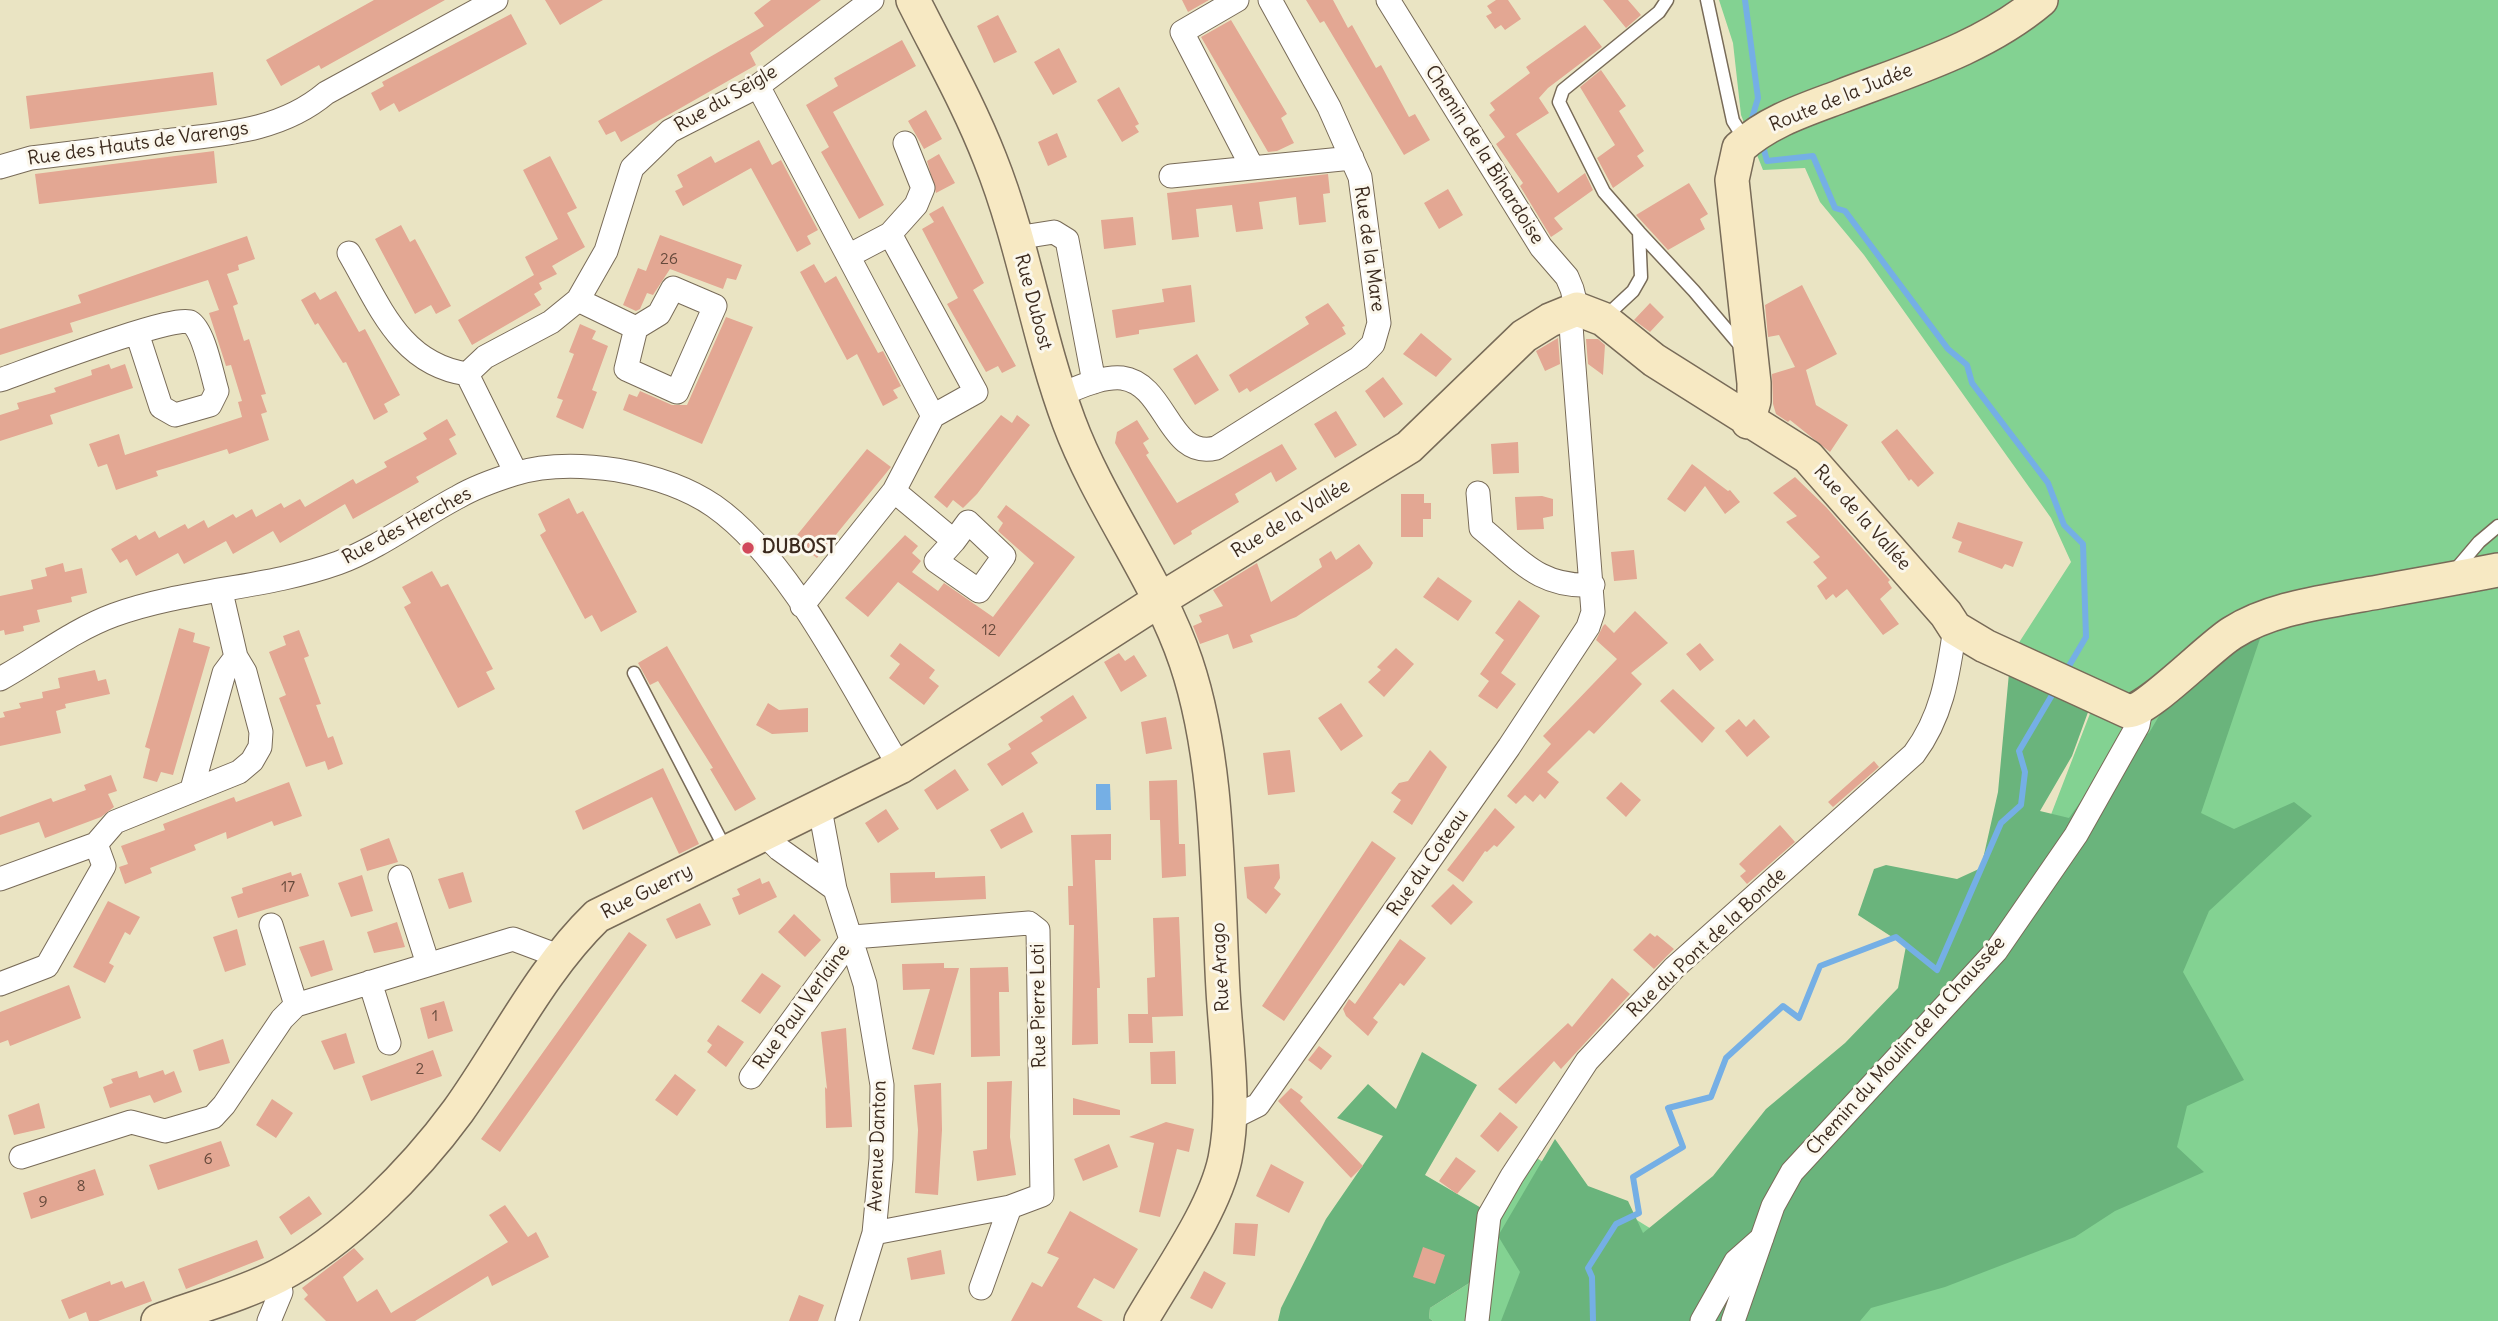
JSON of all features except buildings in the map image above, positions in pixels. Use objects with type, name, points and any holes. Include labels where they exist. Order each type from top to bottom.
[{"type":"street","name":"Rue des Hauts de Varengs","points":[[0,167],[31,158],[199,136],[224,136],[277,121],[311,106],[326,93],[496,0]]},
{"type":"street","name":"Rue du Seigle","points":[[467,374],[485,357],[551,322],[578,300],[606,251],[632,168],[670,131],[758,86],[872,0]]},
{"type":"street","name":"Rue Dubost","points":[[914,0],[990,158],[1016,238],[1059,395],[1111,511],[1158,601]]},
{"type":"street","points":[[1237,0],[1186,27],[1183,37],[1252,167]]},
{"type":"street","name":"Rue de la Mare","points":[[1059,395],[1094,382],[1123,378],[1144,387],[1182,439],[1197,449],[1206,451],[1216,448],[1367,351],[1377,336],[1379,323],[1362,189],[1352,158],[1329,107],[1270,0]]},
{"type":"street","name":"Chemin de la Bihardoise","points":[[1388,0],[1541,247],[1567,277],[1590,314]]},
{"type":"street","name":"Route de la Judée","points":[[1748,422],[1754,401],[1752,353],[1732,180],[1736,154],[1746,141],[1796,113],[1981,41],[2041,0]]},
{"type":"street","points":[[758,86],[850,255],[933,416]]},
{"type":"street","points":[[850,255],[890,234],[916,205],[923,188],[905,143]]},
{"type":"street","points":[[1171,176],[1352,158]]},
{"type":"street","points":[[1016,238],[1054,232],[1067,240],[1094,382]]},
{"type":"street","points":[[802,606],[894,491],[933,416],[976,392],[890,234]]},
{"type":"street","points":[[349,253],[398,336],[413,352],[450,371],[467,374],[516,473]]},
{"type":"street","points":[[673,288],[715,306],[677,392],[626,369],[636,328],[659,314],[673,288]]},
{"type":"street","points":[[578,300],[636,328]]},
{"type":"street","name":"Rue de la Vallée","points":[[1158,601],[1409,447],[1524,336],[1549,320],[1590,314],[1748,422],[1808,457],[1930,594],[1955,628],[2037,671],[2126,711],[2141,709]]},
{"type":"street","name":"Rue du Coteau","points":[[1228,1120],[1258,1105],[1509,747],[1588,627],[1593,612],[1593,585],[1571,325],[1590,314]]},
{"type":"street","points":[[0,380],[137,333]]},
{"type":"street","name":"Rue des Herches","points":[[0,679],[91,624],[114,615],[167,601],[280,581],[341,562],[459,496],[516,473],[583,466],[638,474],[685,490],[713,505],[752,537],[802,606],[900,767]]},
{"type":"street","points":[[894,491],[954,541]]},
{"type":"street","points":[[1478,493],[1481,528],[1537,573],[1564,586],[1593,585]]},
{"type":"street","points":[[2141,709],[2208,649],[2235,631],[2275,614],[2498,570]]},
{"type":"street","points":[[0,879],[96,844],[116,822],[239,772],[252,761],[260,747],[258,718],[245,671],[236,657],[221,592]]},
{"type":"street","name":"Rue Guerry","points":[[158,1321],[278,1276],[319,1251],[370,1207],[422,1156],[457,1112],[561,957],[597,916],[619,903],[820,809],[900,767],[1158,601]]},
{"type":"street","name":"Rue Arago","points":[[1140,1321],[1215,1192],[1226,1156],[1228,1120],[1213,809],[1204,740],[1185,661],[1158,601]]},
{"type":"street","name":"Rue du Pont de la Bonde","points":[[1476,1321],[1489,1216],[1587,1061],[1674,968],[1914,754],[1937,716],[1946,688],[1955,628]]},
{"type":"street","points":[[192,789],[224,673],[236,657]]},
{"type":"street","name":"Chemin du Moulin de la Chaussée","points":[[1733,1321],[1773,1206],[1792,1172],[1962,988],[2031,902],[2088,813],[2138,725],[2141,709]]},
{"type":"street","name":"Avenue Danton","points":[[820,809],[835,888],[853,937],[870,1006],[882,1085],[881,1159],[874,1233],[847,1321]]},
{"type":"street","points":[[765,835],[779,849],[835,888]]},
{"type":"street","points":[[0,985],[47,967],[104,866],[96,844]]},
{"type":"street","points":[[400,877],[428,964]]},
{"type":"street","name":"Rue Pierre Loti","points":[[853,937],[1029,923],[1038,930],[1042,1195],[1010,1207],[874,1233]]},
{"type":"street","points":[[271,925],[296,1005]]},
{"type":"street","name":"Rue Paul Verlaine","points":[[751,1077],[853,937]]},
{"type":"street","points":[[21,1157],[131,1122],[165,1131],[213,1117],[282,1019],[296,1005],[513,939],[561,957]]},
{"type":"street","points":[[370,982],[389,1043]]},
{"type":"street","points":[[981,1289],[1010,1207]]},
{"type":"street","points":[[1702,1321],[1736,1261],[1762,1238]]},
{"type":"street","points":[[269,1321],[281,1292],[278,1276]]},
{"type":"lane","points":[[1667,0],[1658,12],[1563,90],[1559,102],[1604,192],[1695,291],[1741,348],[1752,353]]},
{"type":"lane","points":[[1707,0],[1733,121],[1746,141]]},
{"type":"lane","points":[[1590,314],[1633,291],[1641,276],[1639,232]]},
{"type":"lane","points":[[2459,578],[2457,568],[2465,557],[2498,526]]},
{"type":"lane","points":[[634,673],[727,853]]},
{"type":"green space","points":[[1719,0],[2498,0],[2498,1321],[1433,1321],[1429,1318],[1430,1308],[1474,1280],[1527,1152],[1703,1261],[1969,1027],[2096,698],[2009,658],[2071,562],[2051,518],[1864,255],[1820,202],[1805,168],[1763,170],[1741,115],[1733,43]]},
{"type":"green space","points":[[2268,615],[2201,813],[2234,829],[2294,802],[2312,816],[2209,911],[2183,972],[2244,1080],[2187,1106],[2177,1147],[2204,1172],[2115,1211],[2075,1237],[1945,1287],[1871,1308],[1860,1321],[1501,1321],[1520,1272],[1498,1236],[1555,1139],[1588,1186],[1628,1201],[1643,1233],[1713,1176],[1766,1109],[1845,1043],[1898,988],[1906,946],[1858,915],[1874,869],[1886,865],[1957,879],[1981,868],[1998,792],[2009,673],[2091,704],[2072,756],[2040,811],[2069,818],[2121,744],[2149,733],[2178,684]]},
{"type":"green space","points":[[1422,1052],[1477,1085],[1425,1175],[1483,1209],[1474,1280],[1430,1308],[1429,1318],[1433,1321],[1278,1321],[1281,1308],[1326,1219],[1383,1136],[1337,1118],[1368,1084],[1396,1109]]},
{"type":"water","points":[[1096,784],[1110,784],[1111,810],[1096,810]]},
{"type":"waterway","points":[[1745,0],[1758,98],[1752,118]]},
{"type":"waterway","points":[[1764,150],[1767,161],[1813,156],[1835,208],[1845,211],[1948,349],[1967,365],[1972,383],[2048,483],[2064,525],[2083,544],[2086,637],[2066,671]]},
{"type":"waterway","points":[[1593,1321],[1592,1277],[1588,1268],[1616,1224],[1639,1213],[1633,1177],[1683,1147],[1668,1108],[1711,1097],[1726,1058],[1783,1006],[1799,1018],[1820,966],[1896,937],[1937,970],[2001,823],[2021,805],[2025,772],[2019,751],[2055,690]]},
{"type":"place","name":"DUBOST","points":[[748,548]]}]
